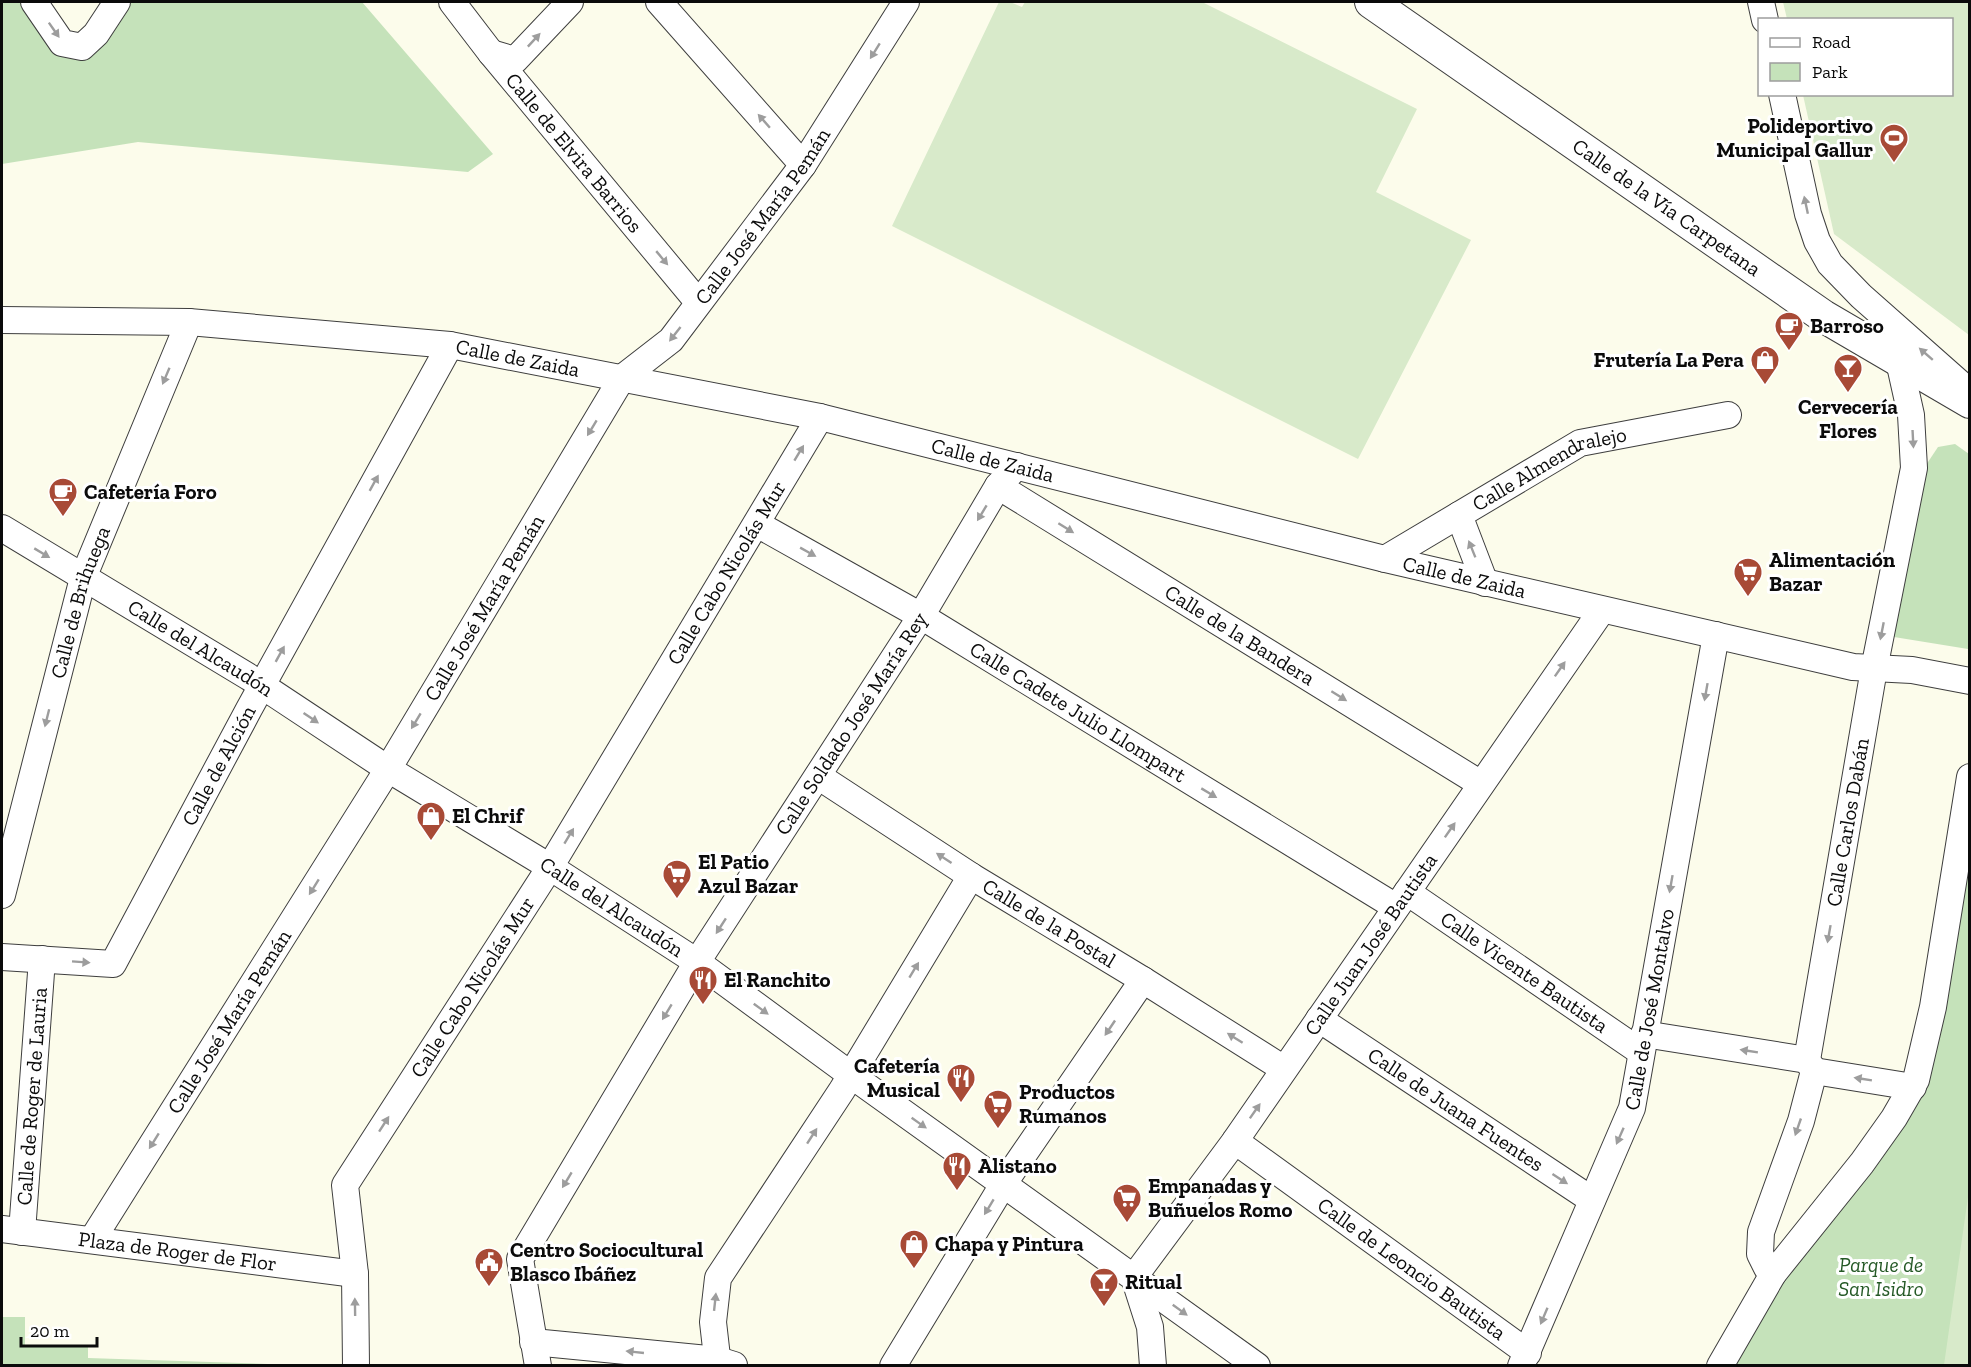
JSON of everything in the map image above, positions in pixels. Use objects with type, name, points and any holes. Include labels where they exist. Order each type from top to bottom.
[{"type":"street","points":[[34,2],[62,43],[82,46],[96,34],[117,2]]},
{"type":"street","name":"Calle de Elvira Barrios","points":[[452,2],[491,53],[698,302]]},
{"type":"street","points":[[491,53],[515,60],[570,2]]},
{"type":"street","points":[[658,2],[803,165]]},
{"type":"street","name":"Calle José María Pemán","points":[[92,1240],[388,769],[622,378],[671,340],[803,165],[906,2]]},
{"type":"street","name":"Calle de la Vía Carpetana","points":[[1371,2],[1823,316],[1970,402]]},
{"type":"street","points":[[1761,2],[1765,18]]},
{"type":"street","points":[[1782,96],[1808,213],[1817,241],[1830,264],[1861,296],[1970,392]]},
{"type":"street","name":"Calle de Zaida","points":[[2,320],[189,322],[450,345],[820,417],[1385,559],[1852,667],[1912,670],[1970,681]]},
{"type":"street","name":"Calle de Brihuega","points":[[2,895],[83,578],[189,322]]},
{"type":"street","name":"Calle de Alción","points":[[2,957],[113,964],[262,686],[450,345]]},
{"type":"street","name":"Calle Carlos Dabán","points":[[1773,1274],[1760,1254],[1761,1232],[1801,1121],[1874,669],[1914,468],[1911,415],[1899,361]]},
{"type":"street","name":"Calle Almendralejo","points":[[1385,559],[1580,443],[1728,415]]},
{"type":"street","name":"Calle Cabo Nicolás Mur","points":[[356,1365],[355,1274],[345,1185],[550,867],[820,417]]},
{"type":"street","name":"Calle Soldado José María Rey","points":[[536,1354],[520,1259],[697,962],[921,616],[998,486],[1017,466]]},
{"type":"street","name":"Calle de la Bandera","points":[[998,486],[1481,784]]},
{"type":"street","points":[[1459,515],[1485,583]]},
{"type":"street","name":"Calle Cadete Julio Llompart","points":[[757,524],[921,616],[1402,899]]},
{"type":"street","name":"Calle del Alcaudón","points":[[2,528],[262,686],[388,769],[550,867],[697,962],[1257,1365]]},
{"type":"street","name":"Calle Juan José Bautista","points":[[1134,1277],[1235,1141],[1602,610]]},
{"type":"street","name":"Calle de José Montalvo","points":[[1525,1359],[1632,1108],[1716,635]]},
{"type":"street","name":"Calle de la Postal","points":[[818,776],[971,876],[1143,980],[1284,1070]]},
{"type":"street","points":[[1720,1365],[1773,1274],[1862,1162],[1894,1118],[1914,1083],[1933,1007],[1970,777]]},
{"type":"street","points":[[536,1354],[723,1364],[713,1322],[718,1278],[851,1075],[971,876]]},
{"type":"street","name":"Calle Vicente Bautista","points":[[1402,899],[1643,1043]]},
{"type":"street","name":"Calle de Roger de Lauria","points":[[12,1230],[42,959]]},
{"type":"street","points":[[893,1365],[1004,1183],[1143,980]]},
{"type":"street","name":"Calle de Juana Fuentes","points":[[1318,1019],[1592,1200]]},
{"type":"street","points":[[1643,1043],[1914,1083]]},
{"type":"street","name":"Calle de Leoncio Bautista","points":[[1235,1141],[1525,1359]]},
{"type":"street","name":"Plaza de Roger de Flor","points":[[12,1230],[355,1274]]},
{"type":"street","points":[[1134,1277],[1150,1327],[1153,1365]]},
{"type":"green space","points":[[2,2],[34,2],[82,47],[117,2],[362,2],[493,154],[468,172],[138,142],[2,164]]},
{"type":"green space","points":[[999,2],[1010,2],[1022,7],[1025,2],[1202,2],[1417,109],[1376,192],[1471,240],[1358,459],[892,226]]},
{"type":"green space","name":"Polideportivo Municipal Gallur","points":[[1783,2],[1969,2],[1969,335],[1834,234],[1803,96],[1953,96],[1953,18],[1787,18]]},
{"type":"green space","points":[[1955,444],[1969,454],[1968,649],[1894,637],[1926,465],[1938,447]]},
{"type":"green space","name":"Parque de San Isidro","points":[[1969,777],[1969,1365],[1720,1366],[1913,1087]]},
{"type":"green space","points":[[1969,1190],[1969,1365],[1944,1365]]},
{"type":"green space","points":[[2,1317],[25,1317],[25,1345],[88,1345],[88,1358],[268,1365],[2,1365]]},
{"type":"place","name":"Polideportivo Municipal Gallur","points":[[1894,164]]},
{"type":"place","name":"Barroso","points":[[1789,352]]},
{"type":"place","name":"Frutería La Pera","points":[[1765,386]]},
{"type":"place","name":"Cervecería Flores","points":[[1848,394]]},
{"type":"place","name":"Cafetería Foro","points":[[63,518]]},
{"type":"place","name":"Alimentación Bazar","points":[[1748,598]]},
{"type":"place","name":"El Chrif","points":[[431,842]]},
{"type":"place","name":"El Patio Azul Bazar","points":[[677,900]]},
{"type":"place","name":"El Ranchito","points":[[703,1006]]},
{"type":"place","name":"Cafetería Musical","points":[[961,1104]]},
{"type":"place","name":"Productos Rumanos","points":[[998,1130]]},
{"type":"place","name":"Alistano","points":[[957,1192]]},
{"type":"place","name":"Empanadas y Buñuelos Romo","points":[[1127,1224]]},
{"type":"place","name":"Chapa y Pintura","points":[[914,1270]]},
{"type":"place","name":"Centro Sociocultural Blasco Ibáñez","points":[[489,1288]]},
{"type":"place","name":"Ritual","points":[[1104,1308]]}]
